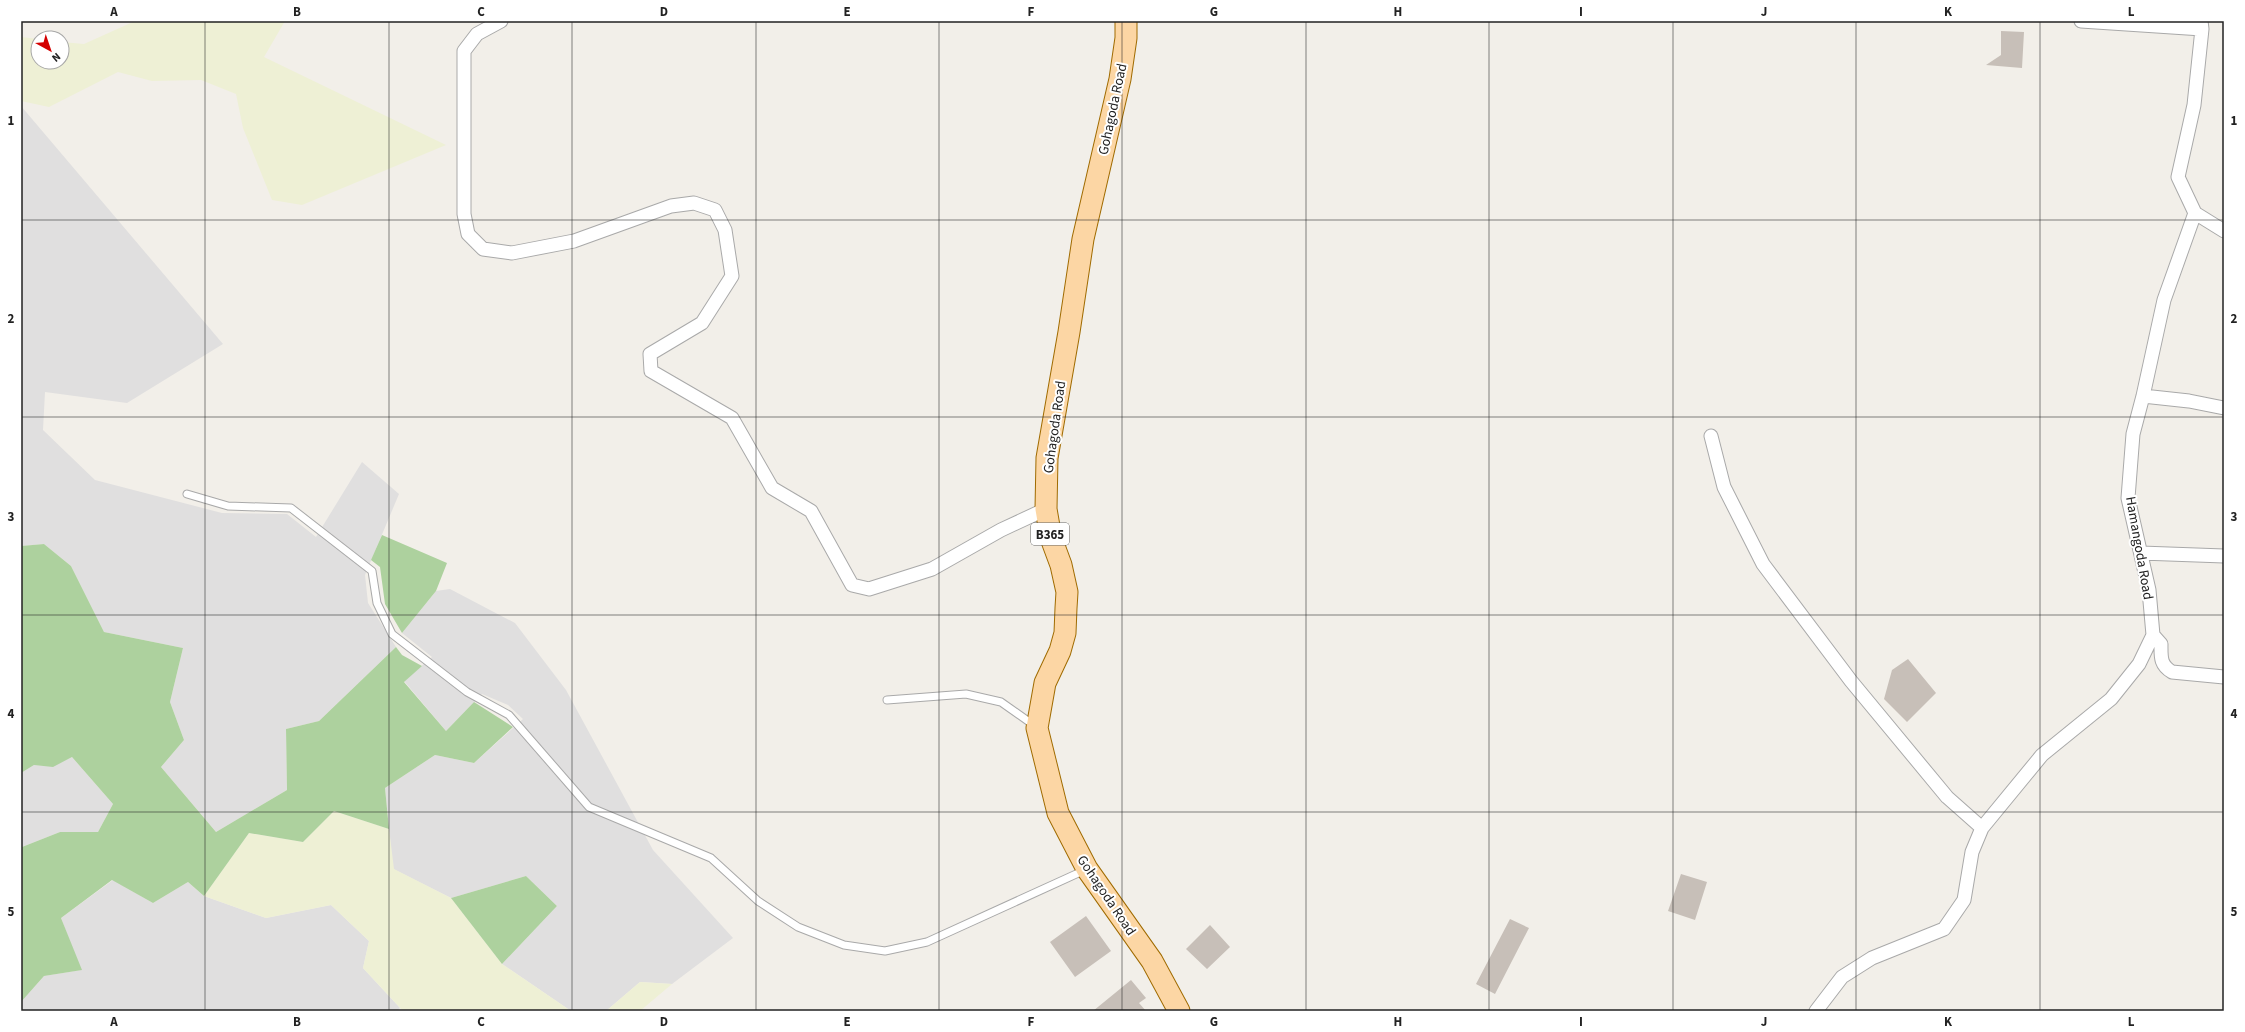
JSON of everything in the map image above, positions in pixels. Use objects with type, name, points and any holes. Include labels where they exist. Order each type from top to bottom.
[{"type":"main road","name":"Gohagoda Road","points":[[1126,21],[1126,38],[1120,79],[1083,239],[1069,332],[1047,458],[1046,509],[1051,538],[1061,565],[1067,592],[1065,633],[1060,651],[1044,683],[1037,728],[1058,813],[1087,869],[1152,961],[1179,1011]]},
{"type":"street","points":[[501,21],[477,34],[464,51],[464,214],[468,234],[483,249],[512,253],[574,241],[671,206],[694,204],[715,210],[725,230],[732,276],[702,323],[650,354],[651,371],[732,418],[772,488],[811,511],[852,585],[869,589],[932,569],[1001,530],[1046,509]]},
{"type":"street","points":[[2081,21],[2202,25],[2194,105],[2178,177],[2195,213],[2224,231]]},
{"type":"street","name":"Hamangoda Road","points":[[1816,1011],[1842,977],[1872,958],[1944,929],[1964,900],[1972,852],[1982,828],[2042,755],[2111,699],[2139,664],[2152,635],[2149,590],[2128,498],[2133,434],[2164,300],[2195,213]]},
{"type":"street","points":[[2143,396],[2189,401],[2224,408]]},
{"type":"street","points":[[1711,436],[1724,487],[1763,564],[1851,681],[1942,791],[1982,828]]},
{"type":"street","points":[[2140,553],[2224,556]]},
{"type":"street","points":[[2152,635],[2161,644],[2161,661],[2164,668],[2172,672],[2224,678]]},
{"type":"lane","points":[[186,494],[228,506],[291,508],[372,571],[376,604],[392,634],[467,692],[509,715],[589,807],[711,858],[758,901],[798,927],[844,945],[885,951],[927,942],[1087,869]]},
{"type":"lane","points":[[887,700],[966,694],[1001,702],[1021,714],[1037,728]]},
{"type":"shaded area","points":[[21,106],[223,344],[127,403],[45,392],[43,430],[95,480],[222,513],[287,514],[316,537],[362,462],[399,494],[365,575],[368,603],[396,647],[319,721],[286,729],[287,790],[216,832],[161,767],[184,740],[170,702],[183,648],[104,632],[71,566],[44,544],[21,546]]},
{"type":"shaded area","points":[[450,589],[515,623],[566,690],[653,850],[733,938],[672,984],[640,982],[606,1011],[571,1011],[502,964],[557,906],[526,876],[451,898],[393,869],[385,788],[435,755],[474,763],[523,719],[508,705],[482,694],[446,731],[404,681],[432,657],[402,633],[436,591]]},
{"type":"shaded area","points":[[72,757],[113,804],[98,832],[60,832],[22,847],[21,773],[34,765],[53,766]]},
{"type":"shaded area","points":[[113,880],[153,903],[188,882],[204,896],[266,918],[331,905],[369,941],[363,968],[400,1008],[397,1011],[21,1011],[21,1002],[44,976],[81,970],[61,918]]},
{"type":"green space","points":[[135,21],[285,21],[264,57],[446,145],[302,205],[272,200],[243,128],[236,94],[201,80],[152,81],[118,72],[49,107],[21,101],[21,37],[30,38],[30,70],[70,70],[70,43],[84,44]]},
{"type":"green space","points":[[382,535],[447,563],[436,591],[402,633],[385,604],[380,567],[371,560]]},
{"type":"green space","points":[[44,544],[71,566],[104,632],[183,648],[170,702],[184,740],[161,767],[216,832],[287,790],[286,729],[319,721],[396,647],[402,655],[422,666],[404,682],[446,731],[474,702],[513,727],[474,763],[435,755],[385,788],[389,829],[334,811],[303,842],[249,833],[204,896],[188,882],[153,903],[112,880],[61,918],[82,970],[44,976],[21,1002],[21,845],[22,847],[60,832],[98,832],[113,804],[72,757],[53,767],[34,765],[21,773],[21,546]]},
{"type":"green space","points":[[334,811],[389,829],[394,869],[451,898],[502,964],[571,1011],[403,1011],[363,968],[369,941],[331,905],[266,918],[204,896],[249,833],[303,842]]},
{"type":"green space","points":[[526,876],[557,906],[502,964],[451,898]]},
{"type":"green space","points":[[640,982],[672,984],[640,1011],[606,1011]]},
{"type":"building","points":[[2001,31],[2024,32],[2022,68],[1986,65],[2001,55]]},
{"type":"building","points":[[1908,659],[1936,693],[1907,722],[1884,699],[1892,670]]},
{"type":"building","points":[[1681,874],[1707,882],[1695,920],[1668,911]]},
{"type":"building","points":[[1086,916],[1111,951],[1075,977],[1050,942]]},
{"type":"building","points":[[1510,919],[1529,928],[1495,994],[1476,984]]},
{"type":"building","points":[[1210,925],[1230,947],[1207,969],[1186,949]]},
{"type":"building","points":[[1131,980],[1146,998],[1139,1003],[1146,1011],[1093,1011]]}]
